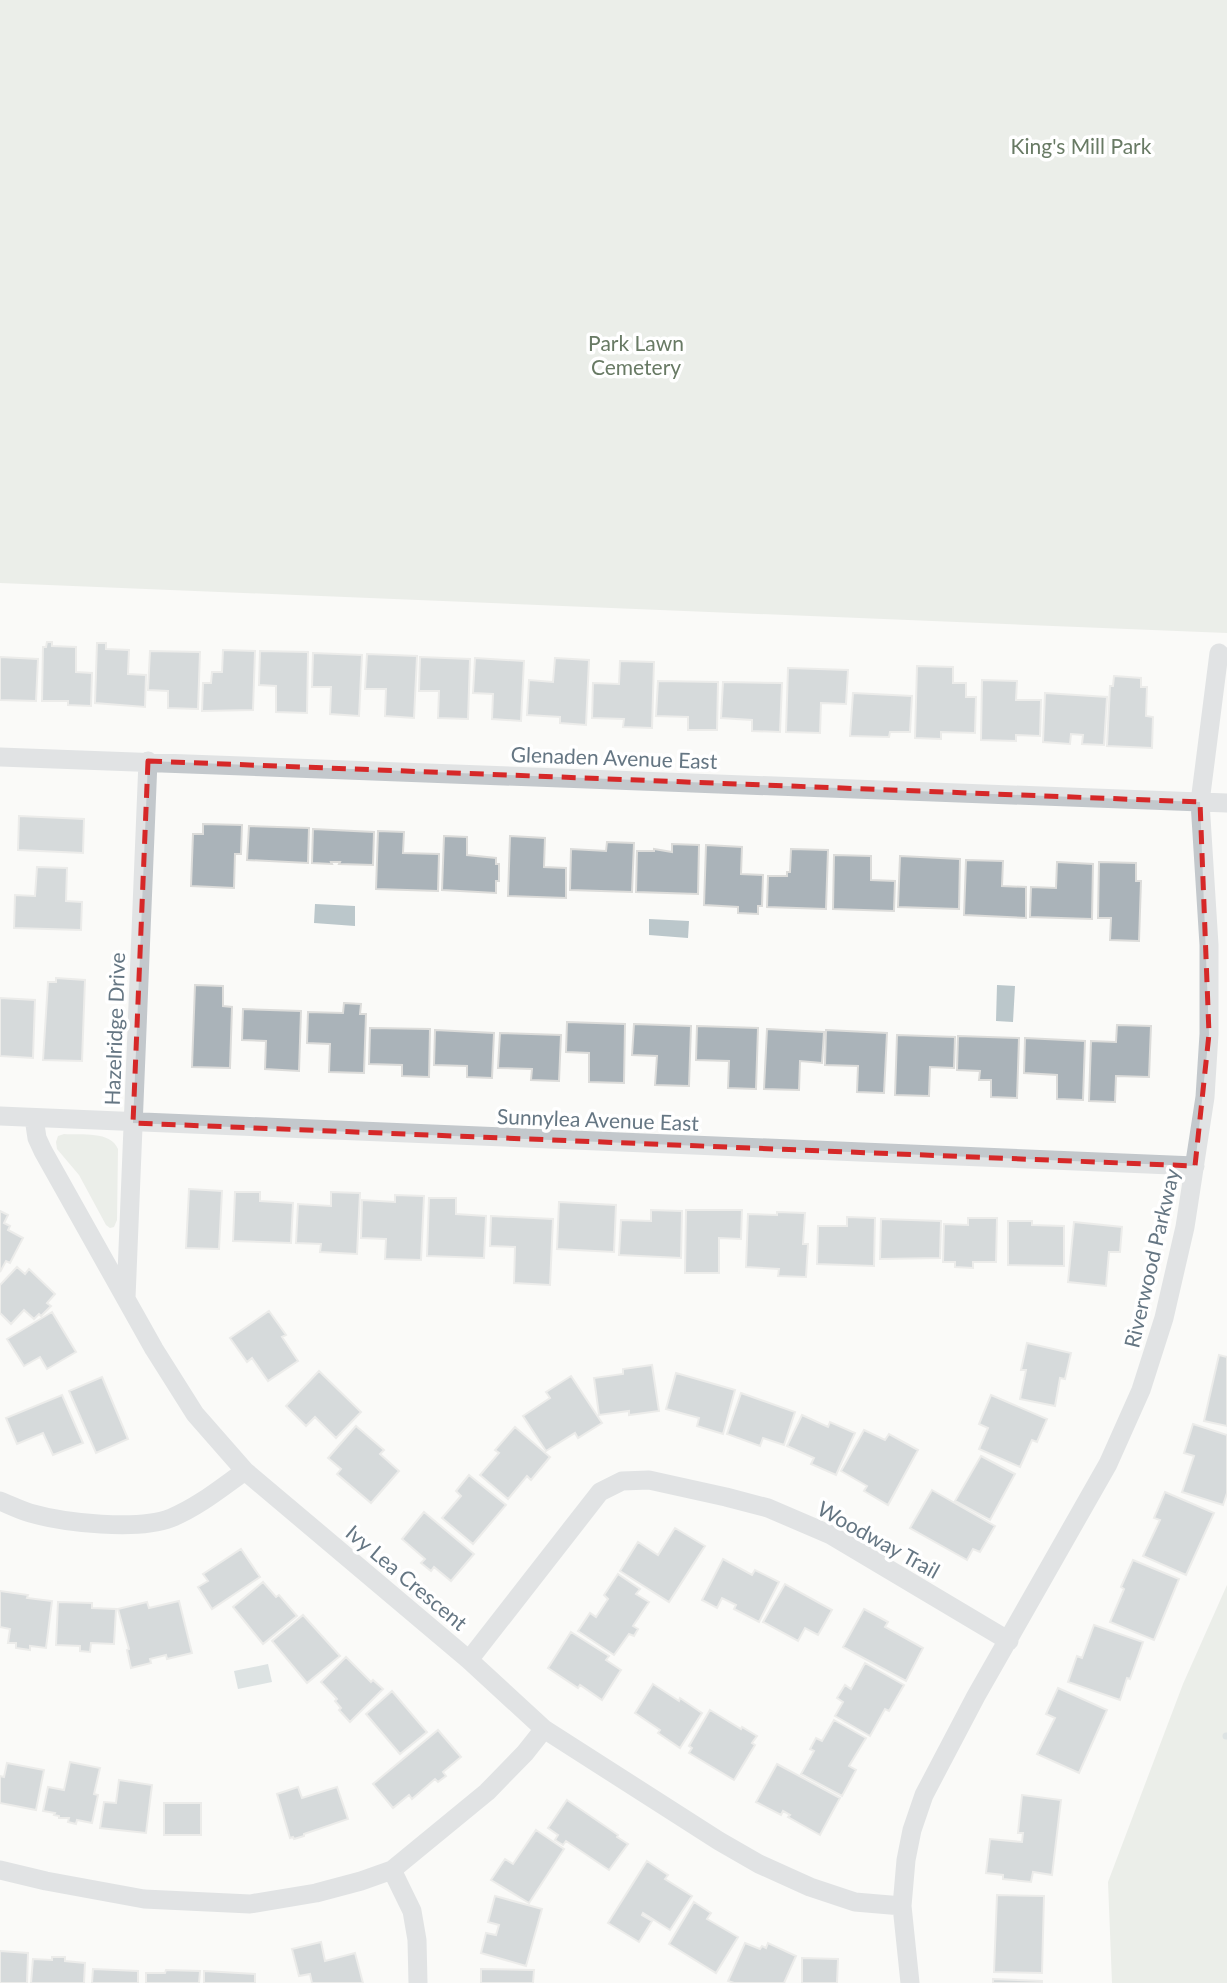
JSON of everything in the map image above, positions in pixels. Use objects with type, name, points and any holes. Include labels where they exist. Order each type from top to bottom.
[{"type":"street","name":"Riverwood Parkway","points":[[910,1983],[902,1906],[906,1860],[912,1830],[924,1795],[976,1696],[1108,1464],[1141,1390],[1164,1318],[1185,1227],[1205,1097],[1209,1034],[1209,945],[1200,802],[1219,653]]},
{"type":"street","name":"Glenaden Avenue East","points":[[0,757],[1227,803]]},
{"type":"street","name":"Hazelridge Drive","points":[[125,1300],[148,761]]},
{"type":"street","name":"Sunnylea Avenue East","points":[[0,1116],[1195,1166]]},
{"type":"street","name":"Ivy Lea Crescent","points":[[34,1118],[37,1138],[153,1349],[195,1414],[245,1471],[469,1660],[544,1729],[759,1864],[810,1887],[855,1902],[902,1906]]},
{"type":"street","points":[[0,1501],[29,1513],[60,1519],[147,1523],[174,1516],[200,1503],[245,1471]]},
{"type":"street","name":"Woodway Trail","points":[[469,1660],[600,1492],[622,1482],[649,1480],[750,1503],[831,1535],[1009,1641]]},
{"type":"street","points":[[0,1870],[144,1899],[250,1904],[316,1894],[392,1870],[487,1792],[544,1729]]},
{"type":"street","points":[[392,1870],[412,1910],[417,1940],[418,1983]]},
{"type":"highlighted area","points":[[148,761],[1200,802],[1209,1034],[1195,1166],[133,1123]]},
{"type":"green space","name":"Park Lawn Cemetery","points":[[0,0],[1227,0],[1227,633],[0,583]]},
{"type":"green space","points":[[64,1134],[102,1137],[109,1139],[118,1149],[117,1220],[114,1227],[106,1225],[79,1175],[57,1149],[58,1136]]},
{"type":"green space","points":[[1227,1585],[1227,1983],[1112,1983],[1108,1882],[1183,1684]]},
{"type":"shaded area","points":[[315,904],[355,906],[355,926],[314,923]]},
{"type":"shaded area","points":[[649,919],[689,921],[688,938],[649,935]]},
{"type":"shaded area","points":[[997,985],[1015,986],[1013,1022],[996,1021]]},
{"type":"shaded area","points":[[268,1664],[272,1682],[238,1689],[234,1671]]},
{"type":"building","points":[[47,642],[52,642],[52,646],[76,647],[76,672],[92,673],[91,706],[68,705],[68,701],[42,701],[43,647],[46,647]]},
{"type":"building","points":[[97,643],[106,643],[106,649],[129,650],[128,674],[146,675],[145,707],[95,703]]},
{"type":"building","points":[[223,650],[255,651],[253,710],[202,711],[203,683],[211,683],[212,672],[222,672]]},
{"type":"building","points":[[150,651],[200,652],[198,709],[168,708],[168,691],[148,690]]},
{"type":"building","points":[[260,651],[308,652],[307,713],[276,712],[276,686],[259,685]]},
{"type":"building","points":[[313,653],[362,655],[359,716],[330,714],[331,687],[312,687]]},
{"type":"building","points":[[367,654],[417,656],[414,718],[385,716],[386,689],[365,689]]},
{"type":"building","points":[[0,657],[38,659],[36,701],[0,700]]},
{"type":"building","points":[[420,657],[470,659],[468,719],[438,718],[439,691],[419,691]]},
{"type":"building","points":[[475,658],[524,661],[521,721],[492,719],[493,694],[473,693]]},
{"type":"building","points":[[555,658],[589,660],[586,725],[560,723],[560,717],[527,715],[529,680],[553,682]]},
{"type":"building","points":[[620,661],[654,662],[652,728],[623,727],[624,719],[592,718],[593,683],[619,684]]},
{"type":"building","points":[[917,666],[953,667],[953,683],[966,683],[966,697],[976,697],[975,733],[941,732],[941,739],[915,738]]},
{"type":"building","points":[[788,668],[848,670],[846,704],[821,703],[820,733],[786,732]]},
{"type":"building","points":[[1114,676],[1141,678],[1141,687],[1147,687],[1146,716],[1153,717],[1152,748],[1107,746],[1110,686],[1113,686]]},
{"type":"building","points":[[982,680],[1017,681],[1016,700],[1041,700],[1040,736],[1016,735],[1016,741],[981,740]]},
{"type":"building","points":[[658,681],[718,682],[717,730],[688,730],[688,717],[656,716]]},
{"type":"building","points":[[723,682],[782,683],[780,732],[752,731],[752,720],[721,718]]},
{"type":"building","points":[[853,693],[912,696],[910,732],[890,732],[889,737],[850,736]]},
{"type":"building","points":[[1045,693],[1107,697],[1104,745],[1082,744],[1083,735],[1071,734],[1070,744],[1043,742]]},
{"type":"building","points":[[19,816],[84,819],[83,853],[18,850]]},
{"type":"building","points":[[203,824],[242,825],[241,854],[235,854],[234,888],[191,886],[193,834],[203,834]]},
{"type":"building","points":[[249,826],[309,828],[308,863],[247,860]]},
{"type":"building","points":[[313,829],[374,832],[373,865],[312,863]]},
{"type":"building","points":[[378,831],[404,832],[403,853],[439,854],[438,891],[376,889]]},
{"type":"building","points":[[444,836],[467,837],[467,855],[496,858],[496,864],[499,864],[499,881],[496,881],[496,893],[442,890]]},
{"type":"building","points":[[510,836],[545,838],[544,867],[566,868],[566,898],[508,896]]},
{"type":"building","points":[[607,842],[634,843],[632,892],[570,890],[571,849],[606,851]]},
{"type":"building","points":[[672,844],[699,845],[698,894],[636,892],[637,851],[654,849],[672,852]]},
{"type":"building","points":[[706,845],[742,847],[741,874],[763,875],[762,906],[758,906],[758,914],[738,913],[738,907],[704,905]]},
{"type":"building","points":[[791,849],[828,850],[826,909],[767,907],[768,876],[787,876],[787,872],[790,872]]},
{"type":"building","points":[[834,855],[871,856],[871,880],[895,881],[894,911],[833,909]]},
{"type":"building","points":[[900,856],[960,859],[959,909],[898,907]]},
{"type":"building","points":[[966,860],[1003,861],[1002,886],[1026,887],[1026,918],[964,915]]},
{"type":"building","points":[[1057,862],[1093,864],[1092,919],[1030,917],[1031,887],[1056,888]]},
{"type":"building","points":[[1099,862],[1136,863],[1136,881],[1141,881],[1139,941],[1110,940],[1111,918],[1098,918]]},
{"type":"building","points":[[37,867],[67,868],[66,901],[82,902],[81,930],[14,928],[15,895],[35,896]]},
{"type":"building","points":[[56,978],[85,980],[82,1061],[43,1060],[48,982],[56,982]]},
{"type":"building","points":[[195,985],[223,986],[223,1006],[232,1007],[230,1068],[192,1067]]},
{"type":"building","points":[[0,998],[35,1000],[33,1058],[0,1056]]},
{"type":"building","points":[[344,1003],[361,1004],[360,1014],[366,1014],[364,1073],[329,1072],[330,1044],[307,1043],[308,1012],[343,1013]]},
{"type":"building","points":[[243,1009],[301,1011],[299,1071],[265,1069],[266,1041],[242,1040]]},
{"type":"building","points":[[567,1022],[625,1024],[624,1083],[589,1082],[589,1053],[566,1052]]},
{"type":"building","points":[[634,1024],[691,1026],[689,1086],[655,1085],[657,1056],[632,1055]]},
{"type":"building","points":[[1117,1025],[1151,1026],[1149,1077],[1116,1076],[1115,1102],[1089,1101],[1091,1041],[1116,1042]]},
{"type":"building","points":[[697,1026],[758,1028],[756,1089],[728,1088],[729,1061],[696,1060]]},
{"type":"building","points":[[370,1028],[430,1029],[429,1077],[402,1076],[402,1065],[369,1064]]},
{"type":"building","points":[[767,1029],[824,1032],[822,1063],[800,1061],[799,1090],[764,1089]]},
{"type":"building","points":[[435,1030],[494,1033],[492,1078],[467,1077],[467,1066],[434,1065]]},
{"type":"building","points":[[826,1030],[887,1033],[884,1093],[857,1092],[858,1066],[825,1065]]},
{"type":"building","points":[[500,1033],[561,1035],[559,1081],[531,1080],[532,1069],[498,1068]]},
{"type":"building","points":[[897,1035],[955,1037],[954,1068],[930,1067],[929,1096],[895,1095]]},
{"type":"building","points":[[958,1036],[1019,1038],[1017,1098],[991,1097],[991,1080],[979,1080],[980,1071],[957,1070]]},
{"type":"building","points":[[1025,1038],[1085,1041],[1083,1100],[1057,1099],[1057,1075],[1024,1073]]},
{"type":"building","points":[[189,1189],[222,1191],[219,1249],[186,1248]]},
{"type":"building","points":[[235,1192],[260,1192],[260,1201],[293,1203],[291,1243],[233,1241]]},
{"type":"building","points":[[331,1192],[360,1193],[357,1254],[320,1252],[321,1244],[296,1243],[298,1204],[331,1206]]},
{"type":"building","points":[[395,1195],[424,1196],[421,1260],[385,1259],[386,1239],[361,1238],[362,1200],[395,1202]]},
{"type":"building","points":[[429,1198],[456,1198],[456,1214],[486,1216],[484,1258],[427,1256]]},
{"type":"building","points":[[559,1202],[616,1205],[614,1252],[557,1249]]},
{"type":"building","points":[[651,1210],[682,1211],[681,1258],[619,1255],[621,1220],[651,1221]]},
{"type":"building","points":[[686,1210],[742,1210],[741,1239],[719,1238],[719,1273],[685,1273]]},
{"type":"building","points":[[0,1211],[8,1215],[4,1223],[10,1226],[8,1230],[23,1238],[10,1263],[6,1261],[0,1272]]},
{"type":"building","points":[[777,1212],[805,1213],[803,1244],[808,1244],[806,1277],[778,1276],[779,1269],[746,1267],[748,1214],[777,1215]]},
{"type":"building","points":[[491,1216],[553,1219],[550,1285],[514,1283],[515,1247],[490,1246]]},
{"type":"building","points":[[847,1217],[875,1218],[874,1266],[817,1264],[818,1226],[847,1226]]},
{"type":"building","points":[[968,1218],[997,1218],[996,1262],[973,1262],[973,1268],[955,1267],[955,1262],[943,1262],[944,1224],[968,1225]]},
{"type":"building","points":[[881,1219],[941,1221],[940,1258],[880,1259]]},
{"type":"building","points":[[1008,1221],[1032,1221],[1032,1225],[1064,1226],[1064,1266],[1008,1265]]},
{"type":"building","points":[[1074,1222],[1122,1227],[1120,1252],[1109,1252],[1106,1286],[1068,1282]]},
{"type":"building","points":[[17,1267],[25,1274],[29,1269],[55,1294],[47,1303],[51,1306],[41,1316],[39,1314],[34,1319],[24,1310],[11,1324],[0,1313],[0,1285]]},
{"type":"building","points":[[269,1311],[286,1335],[282,1337],[298,1361],[268,1381],[252,1358],[247,1362],[230,1338]]},
{"type":"building","points":[[52,1312],[76,1352],[47,1369],[40,1357],[24,1366],[7,1339]]},
{"type":"building","points":[[1027,1343],[1071,1353],[1065,1379],[1060,1378],[1055,1406],[1020,1399],[1026,1370],[1021,1370]]},
{"type":"building","points":[[1219,1355],[1227,1357],[1227,1426],[1204,1421]]},
{"type":"building","points":[[652,1365],[659,1411],[599,1415],[594,1378],[623,1374],[623,1369]]},
{"type":"building","points":[[319,1371],[361,1412],[336,1438],[315,1417],[306,1426],[286,1406]]},
{"type":"building","points":[[676,1373],[735,1390],[723,1434],[697,1426],[699,1418],[666,1409]]},
{"type":"building","points":[[571,1376],[602,1423],[578,1438],[575,1433],[546,1451],[523,1416],[550,1398],[546,1392]]},
{"type":"building","points":[[102,1377],[128,1439],[96,1453],[69,1391]]},
{"type":"building","points":[[741,1393],[795,1412],[784,1445],[763,1438],[760,1446],[727,1434]]},
{"type":"building","points":[[62,1395],[83,1443],[53,1455],[43,1433],[17,1444],[6,1418]]},
{"type":"building","points":[[991,1395],[1047,1419],[1037,1442],[1032,1440],[1020,1467],[979,1449],[988,1428],[979,1424]]},
{"type":"building","points":[[802,1415],[828,1427],[830,1422],[855,1433],[836,1475],[811,1464],[814,1458],[787,1446]]},
{"type":"building","points":[[1193,1424],[1227,1435],[1227,1493],[1223,1505],[1182,1492],[1194,1456],[1184,1453]]},
{"type":"building","points":[[356,1426],[384,1450],[380,1454],[399,1471],[371,1503],[337,1474],[341,1469],[328,1458]]},
{"type":"building","points":[[515,1427],[550,1457],[531,1480],[527,1476],[508,1499],[480,1475],[499,1453],[495,1450]]},
{"type":"building","points":[[864,1430],[885,1440],[889,1434],[918,1450],[888,1505],[864,1491],[867,1486],[841,1471]]},
{"type":"building","points":[[981,1456],[1015,1474],[990,1520],[955,1501]]},
{"type":"building","points":[[469,1475],[506,1505],[473,1544],[442,1518],[461,1496],[456,1491]]},
{"type":"building","points":[[932,1490],[995,1526],[980,1552],[973,1549],[967,1560],[910,1528]]},
{"type":"building","points":[[1165,1492],[1214,1513],[1186,1575],[1143,1556],[1160,1520],[1154,1518]]},
{"type":"building","points":[[424,1512],[474,1554],[451,1581],[434,1567],[431,1571],[421,1563],[425,1559],[402,1539]]},
{"type":"building","points":[[675,1528],[705,1546],[669,1602],[620,1571],[638,1542],[658,1555]]},
{"type":"building","points":[[241,1549],[260,1577],[212,1609],[198,1587],[208,1581],[203,1574]]},
{"type":"building","points":[[723,1559],[752,1575],[755,1570],[779,1582],[759,1622],[734,1609],[736,1605],[722,1598],[717,1608],[702,1600]]},
{"type":"building","points":[[1133,1560],[1179,1579],[1154,1640],[1110,1622]]},
{"type":"building","points":[[618,1574],[640,1589],[636,1594],[649,1602],[633,1626],[638,1629],[634,1636],[629,1634],[614,1655],[578,1631],[590,1613],[596,1617],[608,1599],[604,1595]]},
{"type":"building","points":[[263,1582],[276,1597],[279,1595],[297,1616],[263,1644],[233,1607]]},
{"type":"building","points":[[785,1584],[832,1610],[818,1635],[805,1628],[798,1641],[763,1622]]},
{"type":"building","points":[[0,1591],[52,1601],[46,1648],[30,1646],[30,1650],[16,1648],[16,1643],[8,1643],[10,1629],[0,1627]]},
{"type":"building","points":[[179,1601],[192,1653],[167,1659],[166,1655],[150,1659],[151,1663],[131,1668],[129,1649],[118,1609],[147,1602],[149,1608]]},
{"type":"building","points":[[58,1602],[92,1603],[92,1608],[116,1609],[114,1644],[91,1643],[90,1652],[80,1651],[80,1646],[56,1645]]},
{"type":"building","points":[[864,1609],[888,1622],[885,1627],[923,1648],[906,1681],[843,1647]]},
{"type":"building","points":[[303,1615],[340,1656],[307,1683],[272,1641]]},
{"type":"building","points":[[1094,1625],[1143,1642],[1120,1700],[1068,1682],[1077,1656],[1082,1658]]},
{"type":"building","points":[[571,1632],[609,1656],[606,1660],[621,1670],[602,1700],[548,1668]]},
{"type":"building","points":[[346,1657],[371,1682],[373,1680],[383,1689],[350,1722],[339,1710],[341,1708],[335,1701],[337,1699],[321,1682]]},
{"type":"building","points":[[865,1663],[904,1685],[889,1711],[885,1709],[870,1736],[835,1716],[843,1702],[837,1698],[845,1685],[851,1689]]},
{"type":"building","points":[[653,1684],[702,1713],[680,1748],[635,1713]]},
{"type":"building","points":[[1058,1688],[1107,1710],[1079,1773],[1037,1754],[1055,1718],[1046,1714]]},
{"type":"building","points":[[392,1691],[427,1732],[400,1754],[366,1714]]},
{"type":"building","points":[[710,1710],[757,1736],[752,1743],[755,1745],[734,1780],[689,1753],[692,1748],[689,1746]]},
{"type":"building","points":[[834,1720],[866,1738],[849,1766],[856,1770],[842,1796],[801,1774],[814,1751],[810,1749],[816,1738],[822,1741]]},
{"type":"building","points":[[438,1730],[461,1757],[443,1772],[446,1776],[438,1782],[435,1779],[412,1799],[409,1795],[393,1808],[373,1784]]},
{"type":"building","points":[[70,1762],[100,1768],[94,1794],[98,1795],[92,1823],[77,1820],[76,1824],[68,1822],[69,1818],[59,1818],[55,1813],[43,1811],[48,1787],[64,1790]]},
{"type":"building","points":[[7,1763],[44,1770],[36,1810],[0,1803],[0,1776],[4,1777]]},
{"type":"building","points":[[777,1764],[840,1798],[820,1835],[788,1817],[790,1815],[783,1811],[781,1815],[756,1802]]},
{"type":"building","points":[[119,1780],[152,1785],[146,1833],[100,1828],[104,1802],[116,1803]]},
{"type":"building","points":[[298,1787],[302,1798],[337,1787],[348,1819],[304,1836],[290,1838],[277,1794]]},
{"type":"building","points":[[1022,1795],[1061,1800],[1052,1875],[1033,1872],[1031,1882],[1003,1879],[1003,1875],[986,1873],[990,1839],[1022,1842],[1023,1833],[1018,1833]]},
{"type":"building","points":[[567,1800],[628,1844],[609,1870],[566,1841],[563,1845],[555,1840],[558,1835],[548,1828]]},
{"type":"building","points":[[164,1803],[201,1803],[201,1835],[164,1835]]},
{"type":"building","points":[[536,1830],[564,1849],[529,1903],[491,1880],[505,1859],[513,1864]]},
{"type":"building","points":[[647,1861],[668,1875],[665,1879],[692,1896],[670,1930],[643,1913],[642,1915],[652,1921],[639,1942],[608,1923]]},
{"type":"building","points":[[997,1895],[1044,1896],[1042,1973],[994,1972]]},
{"type":"building","points":[[495,1896],[542,1909],[526,1966],[481,1953],[486,1933],[496,1935],[499,1925],[488,1922]]},
{"type":"building","points":[[694,1902],[711,1913],[707,1919],[738,1937],[716,1973],[669,1944]]},
{"type":"building","points":[[321,1942],[325,1961],[355,1953],[363,1983],[312,1983],[310,1974],[299,1976],[292,1949]]},
{"type":"building","points":[[745,1943],[760,1949],[762,1946],[766,1948],[768,1943],[796,1956],[784,1983],[728,1981]]},
{"type":"building","points":[[0,1951],[28,1953],[27,1983],[0,1983]]},
{"type":"building","points":[[52,1957],[65,1957],[65,1961],[85,1963],[84,1983],[31,1983],[33,1959],[52,1960]]},
{"type":"building","points":[[802,1958],[838,1959],[837,1983],[802,1983]]},
{"type":"building","points":[[93,1969],[138,1971],[138,1983],[92,1983]]},
{"type":"building","points":[[481,1969],[534,1970],[533,1983],[481,1983]]},
{"type":"building","points":[[166,1970],[200,1971],[199,1983],[146,1983],[146,1973],[165,1973]]},
{"type":"building","points":[[204,1971],[255,1974],[255,1983],[204,1983]]},
{"type":"building","points":[[993,1979],[1042,1981],[1042,1983],[993,1983]]},
{"type":"park label","name":"King's Mill Park","points":[[1081,145]]}]
